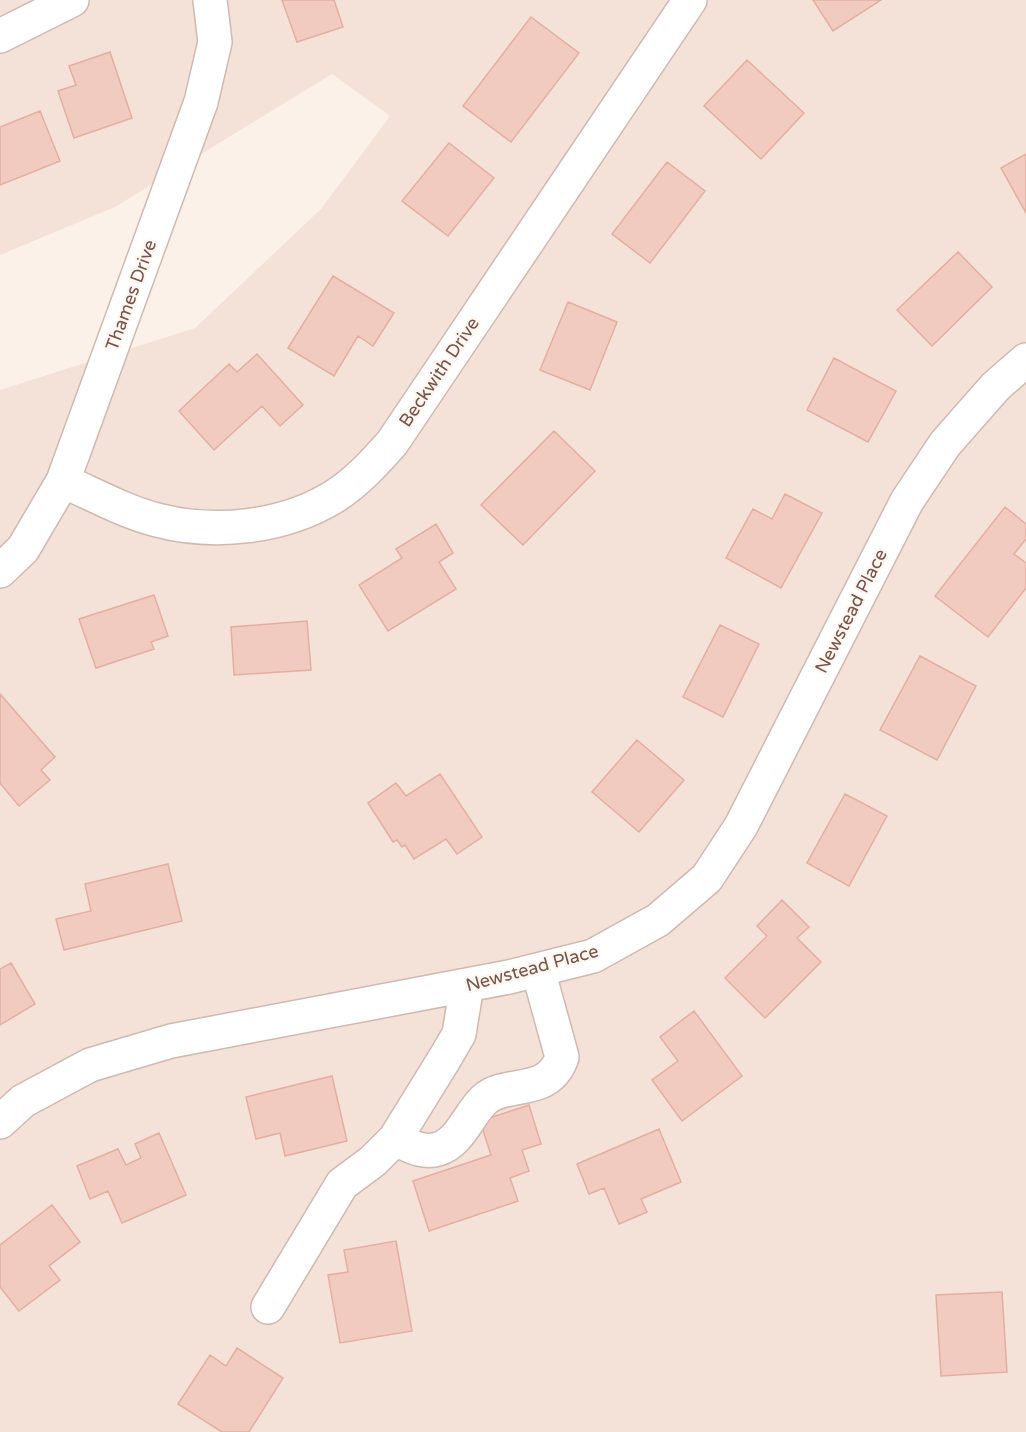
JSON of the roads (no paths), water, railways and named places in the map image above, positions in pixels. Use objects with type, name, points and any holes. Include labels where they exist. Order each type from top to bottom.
[{"type":"street","points":[[0,36],[72,0]]},
{"type":"street","name":"Thames Drive","points":[[0,571],[23,549],[63,481],[201,102],[215,42],[210,0]]},
{"type":"street","name":"Beckwith Drive","points":[[63,481],[155,520],[205,528],[249,525],[298,514],[335,496],[368,470],[392,443],[690,0]]},
{"type":"street","name":"Newstead Place","points":[[0,1122],[23,1101],[90,1065],[171,1041],[467,985],[593,956],[658,920],[707,878],[741,826],[907,501],[945,444],[996,386],[1026,360]]},
{"type":"street","points":[[395,1139],[419,1150],[441,1148],[456,1135],[485,1099],[494,1094],[527,1087],[558,1068],[562,1057],[538,970]]},
{"type":"street","points":[[268,1307],[342,1184],[373,1161],[395,1139],[459,1034],[467,985]]}]
